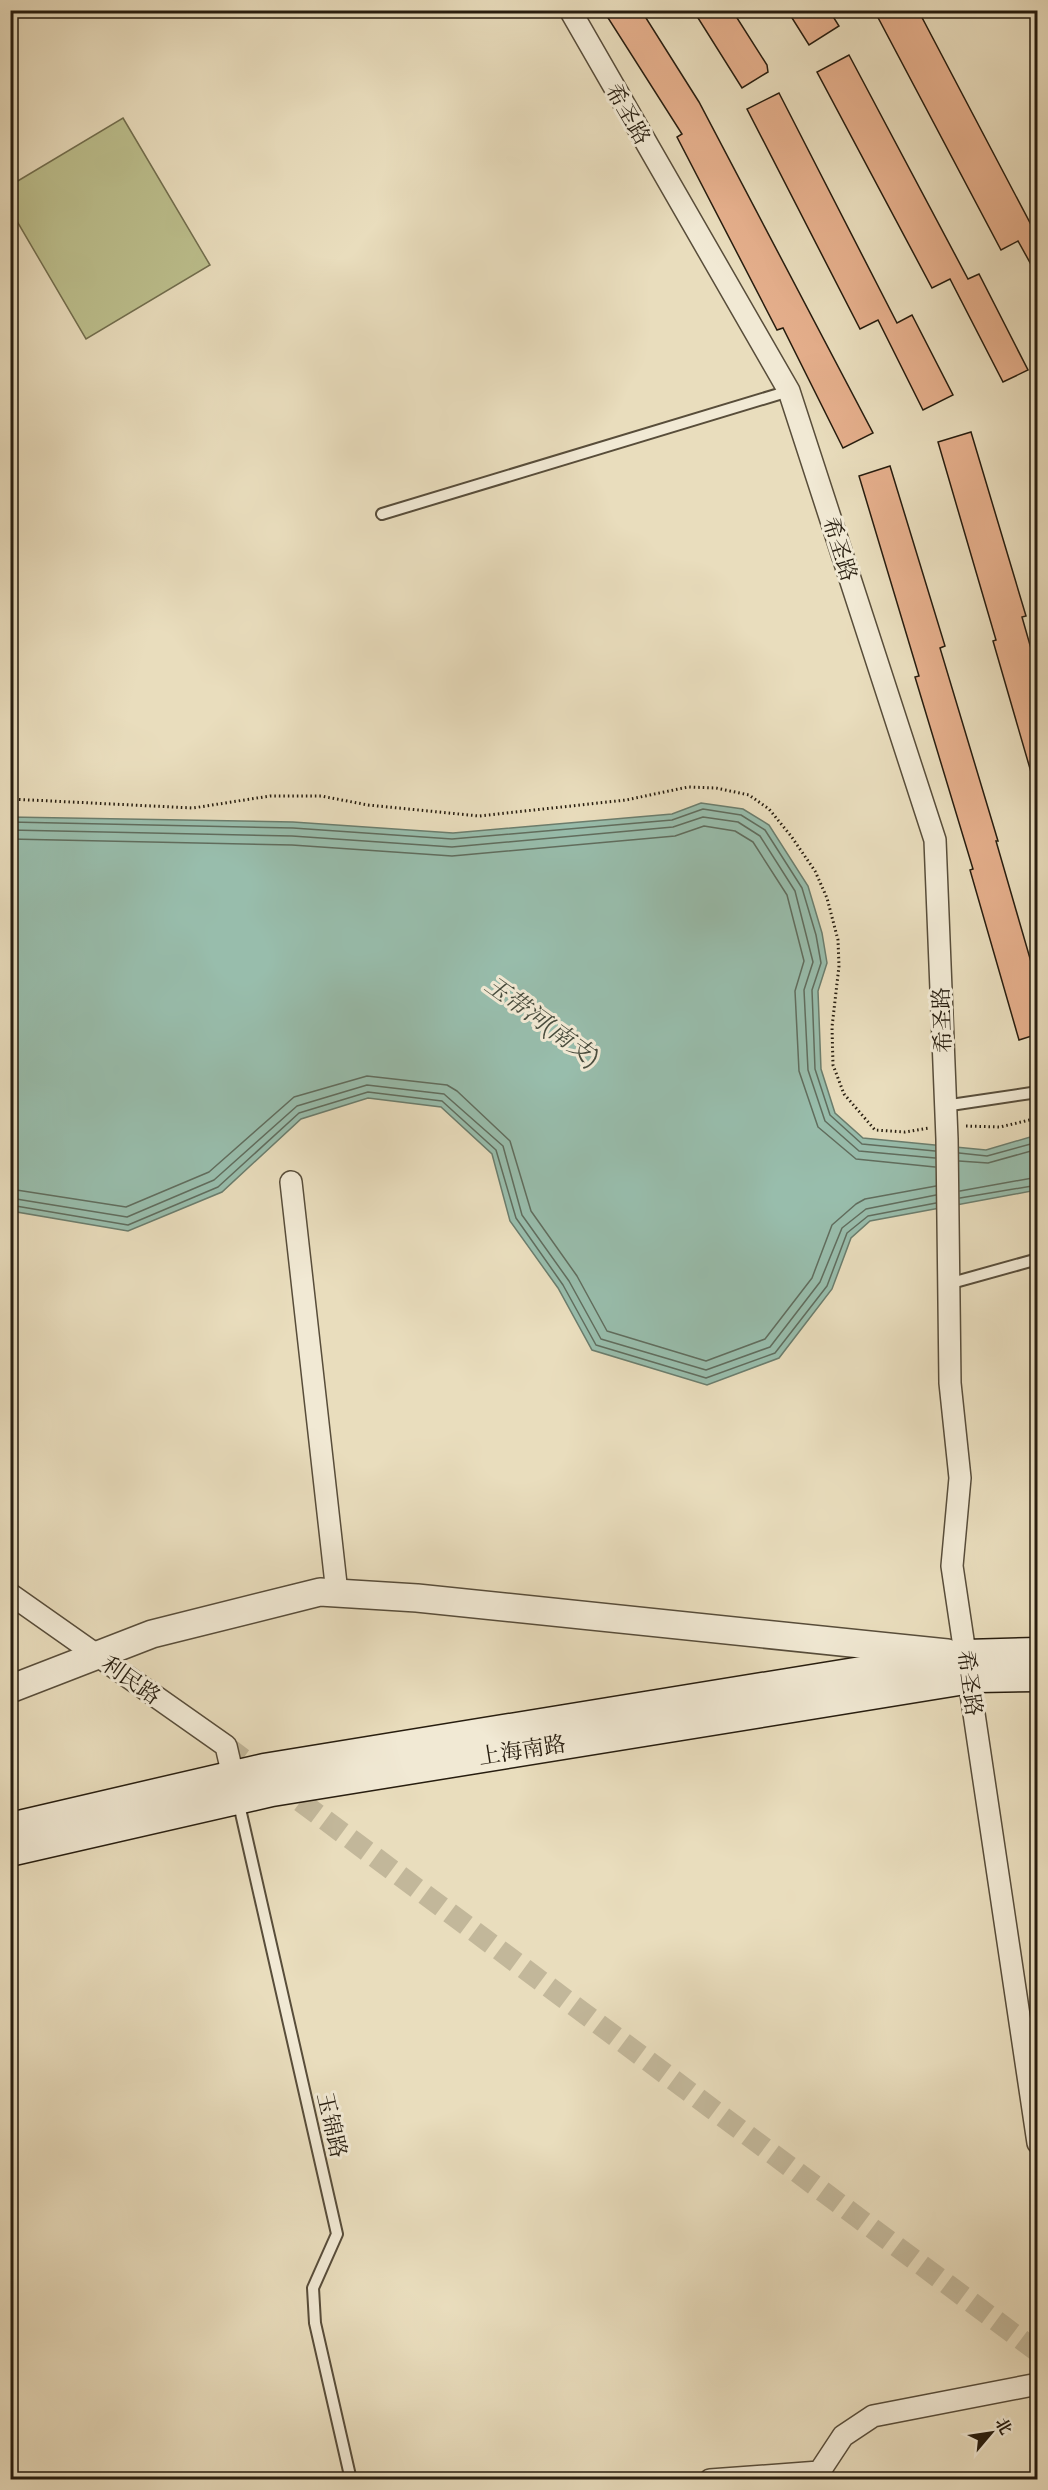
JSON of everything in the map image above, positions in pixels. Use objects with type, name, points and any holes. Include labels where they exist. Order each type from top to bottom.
[{"type":"main road","name":"上海南路","points":[[10,1828],[1038,1653]]},
{"type":"main road","name":"上海南路","points":[[968,1666],[1038,1676]]},
{"type":"main road","name":"上海南路","points":[[10,1851],[235,1788]]},
{"type":"street","name":"希圣路","points":[[570,10],[789,391],[936,840],[946,1124],[950,1383],[960,1478],[952,1566],[1038,2143]]},
{"type":"street","points":[[291,1182],[336,1593]]},
{"type":"street","name":"上海南路","points":[[10,1689],[99,1657],[152,1634],[320,1592],[417,1598],[968,1666]]},
{"type":"street","name":"利民路","points":[[10,1594],[226,1746],[235,1788]]},
{"type":"street","points":[[710,2480],[817,2476],[843,2436],[873,2416],[1038,2384]]},
{"type":"lane","points":[[382,514],[789,391]]},
{"type":"lane","points":[[946,1124],[1038,1092]]},
{"type":"lane","points":[[948,1284],[1038,1259]]},
{"type":"lane","name":"玉锦路","points":[[235,1788],[337,2234],[313,2288],[315,2324],[351,2480]]},
{"type":"path","points":[[10,799],[193,808],[270,796],[321,796],[368,806],[479,816],[627,800],[688,787],[716,788],[749,795],[769,809],[791,836],[815,871],[827,898],[838,940],[839,966],[832,1027],[833,1065],[844,1094],[875,1130],[905,1132],[946,1124],[1000,1127],[1038,1118]]},
{"type":"shaded area","points":[[123,118],[210,265],[86,339],[11,211],[11,185]]},
{"type":"water","name":"玉带河(南支)","points":[[701,803],[743,809],[769,825],[808,886],[822,933],[827,963],[818,991],[821,1069],[835,1113],[863,1138],[986,1150],[1037,1135],[1037,1190],[870,1221],[851,1238],[832,1289],[779,1358],[707,1385],[592,1350],[558,1288],[510,1221],[492,1154],[441,1107],[368,1098],[301,1119],[222,1192],[128,1231],[11,1211],[10,817],[293,822],[453,833],[672,814]]},
{"type":"building","points":[[603,10],[641,10],[699,102],[873,433],[843,448],[783,328],[777,330],[677,137],[682,134]]},
{"type":"building","points":[[693,10],[732,10],[767,65],[768,72],[742,88]]},
{"type":"building","points":[[787,10],[829,10],[839,26],[809,45]]},
{"type":"building","points":[[874,10],[918,10],[1038,238],[1038,277],[1018,241],[1001,250]]},
{"type":"building","points":[[849,55],[968,279],[979,274],[1028,370],[1003,382],[950,279],[932,288],[817,72]]},
{"type":"building","points":[[779,93],[897,323],[912,315],[953,395],[923,410],[878,320],[860,329],[747,109]]},
{"type":"building","points":[[971,432],[1026,616],[1022,617],[1038,673],[1038,779],[1033,779],[993,641],[996,640],[938,442]]},
{"type":"building","points":[[890,466],[945,646],[940,648],[998,841],[996,841],[1038,986],[1038,1034],[1019,1040],[970,870],[973,869],[915,677],[919,676],[859,476]]},
{"type":"tunnel","points":[[226,1746],[1038,2352]]}]
